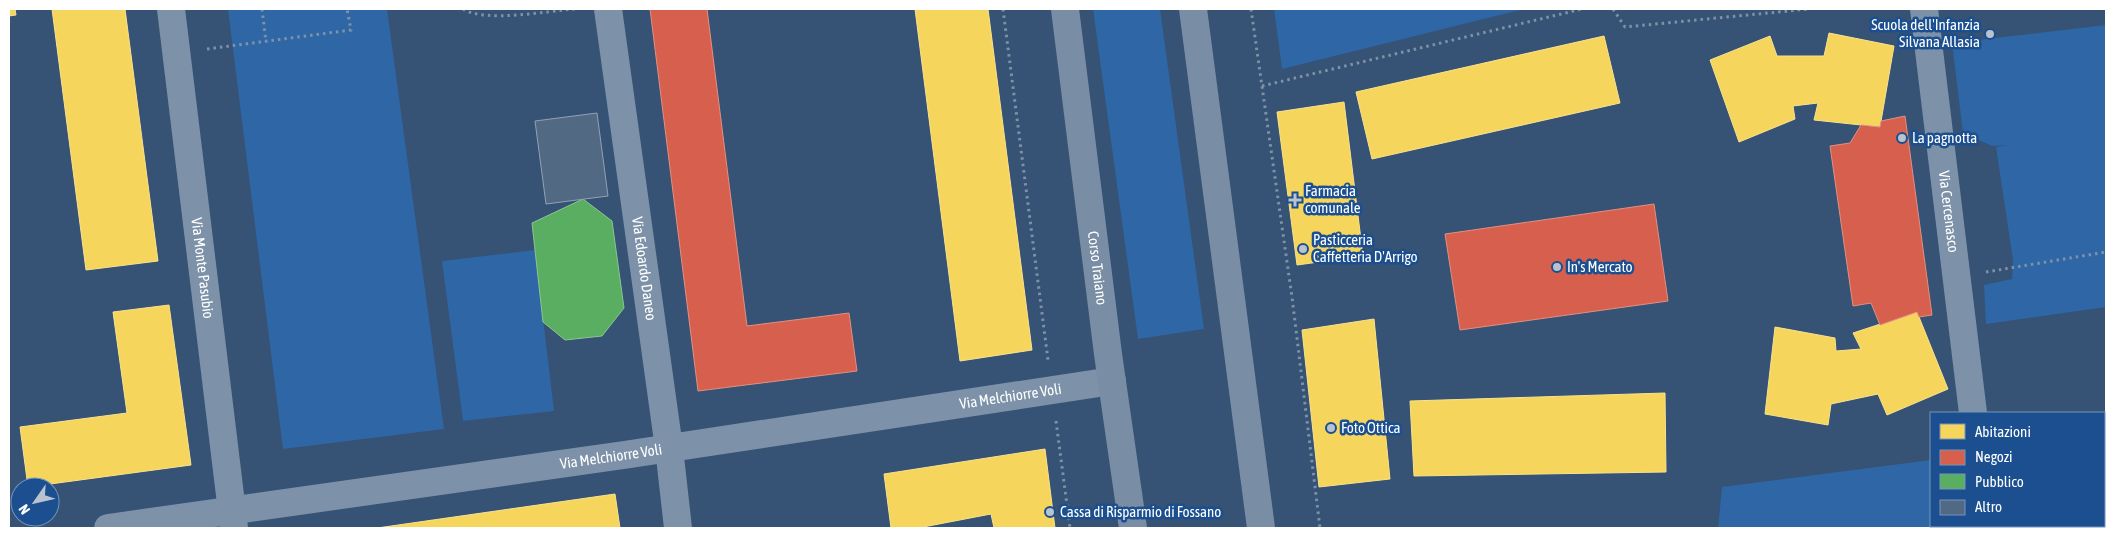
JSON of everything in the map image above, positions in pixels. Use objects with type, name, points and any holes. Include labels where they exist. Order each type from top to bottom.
[{"type":"main road","name":"Corso Traiano","points":[[1065,9],[1112,381],[1133,528]]},
{"type":"main road","points":[[1193,9],[1261,528]]},
{"type":"street","name":"Via Monte Pasubio","points":[[171,9],[233,519]]},
{"type":"street","name":"Via Edoardo Daneo","points":[[608,9],[669,448],[678,528]]},
{"type":"street","name":"Via Cercenasco","points":[[1924,9],[1972,412]]},
{"type":"street","name":"Via Melchiorre Voli","points":[[108,528],[233,519],[669,448],[1112,381]]},
{"type":"path","points":[[262,9],[266,42]]},
{"type":"path","points":[[176,53],[351,30],[347,9]]},
{"type":"path","points":[[463,9],[470,13],[498,16],[575,9]]},
{"type":"path","points":[[1003,9],[1070,528]]},
{"type":"path","points":[[1251,9],[1292,297],[1320,528]]},
{"type":"path","points":[[1262,86],[1582,9]]},
{"type":"path","points":[[1613,9],[1625,27],[1809,9]]},
{"type":"path","points":[[1985,272],[2106,252]]},
{"type":"shaded area","points":[[228,9],[387,9],[444,429],[283,449]]},
{"type":"shaded area","points":[[1093,9],[1160,9],[1204,329],[1138,339]]},
{"type":"shaded area","points":[[1274,9],[1524,9],[1282,69]]},
{"type":"shaded area","points":[[2106,25],[2106,307],[1986,324],[1984,285],[2012,279],[2013,260],[1996,147],[2008,145],[1992,146],[1963,133],[1952,43]]},
{"type":"shaded area","points":[[535,250],[554,411],[463,421],[442,261]]},
{"type":"shaded area","points":[[1930,460],[1930,527],[1949,528],[1718,528],[1722,487]]},
{"type":"building: Abitazioni","points":[[9,9],[15,9],[16,15],[9,16]]},
{"type":"building: Abitazioni","points":[[52,9],[125,9],[158,261],[86,270]]},
{"type":"building: Abitazioni","points":[[915,9],[988,9],[1032,350],[960,361]]},
{"type":"building: Abitazioni","points":[[1829,33],[1894,46],[1880,127],[1814,120],[1818,103],[1793,106],[1795,119],[1739,142],[1710,60],[1770,36],[1777,56],[1824,56]]},
{"type":"building: Abitazioni","points":[[1604,36],[1620,103],[1372,159],[1356,92]]},
{"type":"building: Abitazioni","points":[[1344,102],[1363,256],[1297,265],[1277,112]]},
{"type":"building: Abitazioni","points":[[169,305],[191,465],[60,483],[60,477],[27,477],[20,427],[127,413],[113,312]]},
{"type":"building: Abitazioni","points":[[1917,312],[1948,389],[1887,415],[1878,394],[1831,404],[1828,425],[1765,414],[1775,327],[1835,338],[1836,351],[1861,349],[1853,333]]},
{"type":"building: Abitazioni","points":[[1374,319],[1390,479],[1319,487],[1302,330]]},
{"type":"building: Abitazioni","points":[[1665,393],[1666,472],[1414,476],[1410,401]]},
{"type":"building: Abitazioni","points":[[1045,449],[1055,528],[994,528],[991,514],[918,528],[891,528],[884,474]]},
{"type":"building: Abitazioni","points":[[615,494],[620,528],[377,528]]},
{"type":"building: Negozi","points":[[650,9],[707,9],[747,326],[849,313],[857,371],[698,391]]},
{"type":"building: Negozi","points":[[1905,116],[1932,315],[1919,317],[1917,312],[1880,325],[1871,303],[1853,306],[1830,146],[1850,143],[1861,125],[1880,127],[1881,121]]},
{"type":"building: Negozi","name":"In's Mercato","points":[[1654,204],[1668,301],[1460,330],[1445,234]]},
{"type":"building: Pubblico","points":[[583,199],[612,221],[624,308],[602,336],[565,340],[543,322],[532,223]]},
{"type":"building: Altro","points":[[597,113],[608,196],[546,204],[535,121]]},
{"type":"place","name":"Scuola dell'Infanzia Silvana Allasia","points":[[1990,34]]},
{"type":"place","name":"La pagnotta","points":[[1902,138]]},
{"type":"place","name":"Farmacia comunale","points":[[1295,200]]},
{"type":"place","name":"Pasticceria Caffetteria D'Arrigo","points":[[1303,249]]},
{"type":"place","name":"In's Mercato","points":[[1557,267]]},
{"type":"place","name":"Foto Ottica","points":[[1331,428]]},
{"type":"place","name":"Cassa di Risparmio di Fossano","points":[[1050,512]]}]
